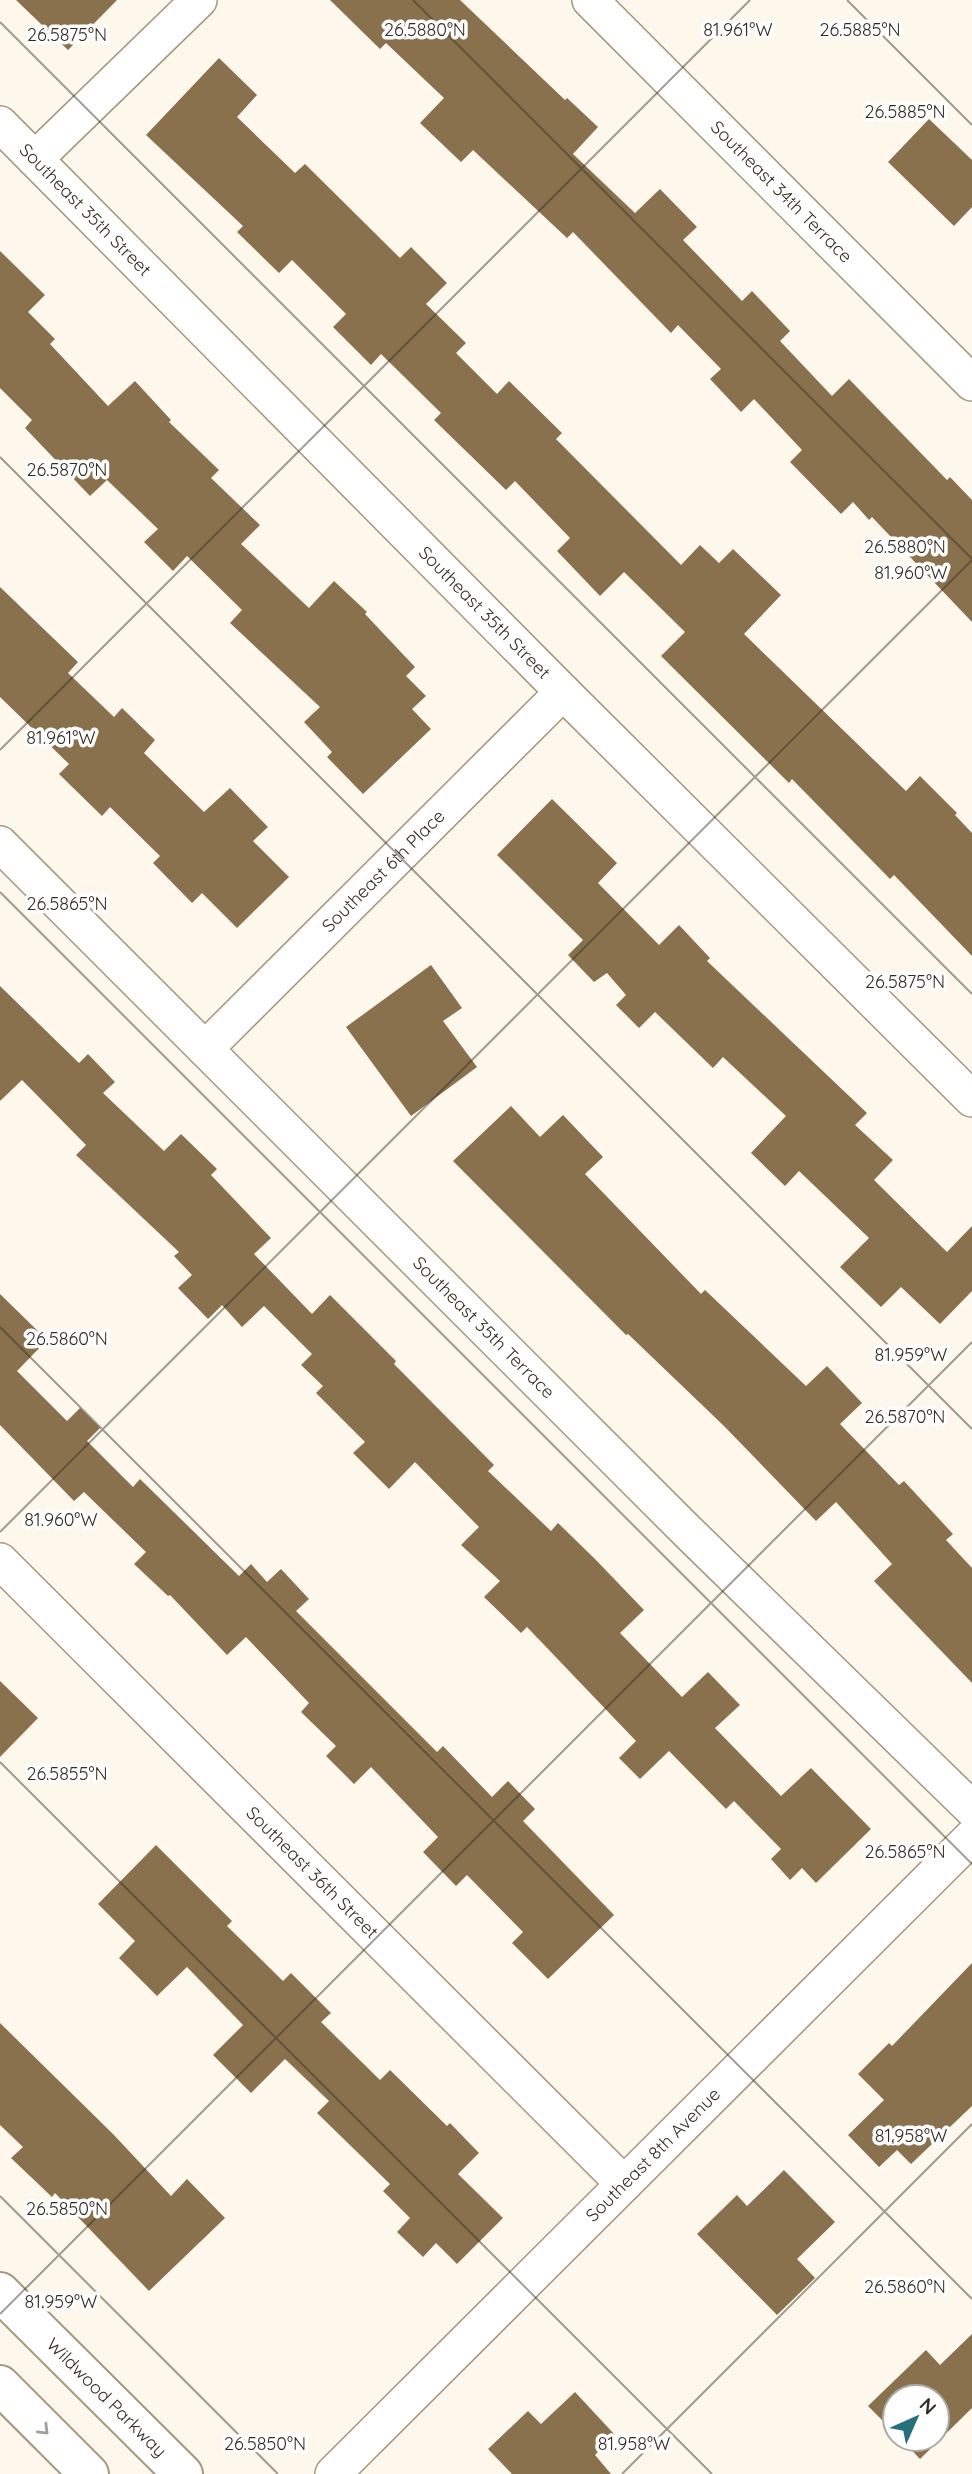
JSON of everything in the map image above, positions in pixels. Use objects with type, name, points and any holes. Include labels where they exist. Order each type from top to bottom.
[{"type":"street","points":[[35,159],[199,0]]},
{"type":"street","name":"Southeast 34th Terrace","points":[[590,0],[972,383]]},
{"type":"street","name":"Southeast 35th Street","points":[[0,124],[563,692],[972,1099]]},
{"type":"street","name":"Southeast 6th Place","points":[[205,1049],[563,692]]},
{"type":"street","name":"Southeast 35th Terrace","points":[[0,844],[678,1522],[972,1810]]},
{"type":"street","name":"Southeast 36th Street","points":[[0,1561],[624,2185]]},
{"type":"street","name":"Southeast 8th Avenue","points":[[333,2474],[972,1837]]},
{"type":"street","name":"Wildwood Parkway","points":[[0,2291],[183,2474]]},
{"type":"street","points":[[0,2385],[89,2474]]},
{"type":"building","points":[[16,0],[117,0],[68,50]]},
{"type":"building","points":[[330,0],[460,0],[565,100],[567,98],[598,127],[573,154],[635,213],[660,189],[697,227],[683,240],[742,301],[752,291],[790,331],[780,341],[832,396],[849,379],[947,480],[950,477],[972,500],[972,622],[872,517],[869,520],[853,502],[841,514],[790,462],[802,450],[754,399],[741,412],[710,379],[721,369],[678,325],[671,333],[573,232],[567,238],[473,150],[461,162],[420,123],[444,98],[386,43],[380,49]]},
{"type":"building","points":[[219,58],[257,95],[237,117],[295,173],[305,164],[400,258],[411,247],[447,283],[426,304],[466,343],[456,353],[497,394],[509,381],[562,433],[556,439],[681,565],[700,545],[719,563],[733,549],[781,595],[744,634],[906,791],[920,776],[957,813],[955,815],[972,833],[972,956],[894,875],[890,879],[792,779],[789,783],[661,656],[685,632],[624,572],[600,596],[557,551],[570,538],[515,481],[506,490],[434,420],[441,413],[381,354],[371,365],[333,327],[346,314],[292,260],[279,273],[237,232],[243,226],[146,135]]},
{"type":"building","points":[[929,119],[972,160],[972,207],[954,226],[888,162]]},
{"type":"building","points":[[0,251],[45,295],[28,312],[55,339],[50,344],[108,406],[135,381],[171,420],[169,422],[219,470],[211,478],[260,525],[241,544],[309,608],[334,581],[367,612],[365,614],[415,667],[406,676],[426,696],[412,709],[431,729],[363,794],[327,757],[332,752],[304,722],[320,707],[230,623],[242,610],[187,556],[173,571],[144,542],[158,529],[107,480],[90,496],[25,428],[32,420],[0,388]]},
{"type":"building","points":[[0,587],[78,662],[68,673],[114,717],[122,708],[155,740],[144,753],[204,812],[230,788],[268,827],[253,841],[289,877],[237,928],[202,893],[192,903],[153,863],[160,856],[110,807],[102,816],[59,774],[69,764],[0,697]]},
{"type":"building","points":[[552,799],[617,863],[598,883],[659,945],[679,925],[710,958],[707,961],[867,1113],[855,1125],[893,1160],[874,1180],[947,1252],[972,1226],[972,1291],[940,1324],[901,1287],[881,1307],[840,1267],[869,1238],[799,1171],[785,1186],[751,1153],[786,1116],[723,1057],[713,1068],[655,1012],[639,1028],[616,1005],[626,995],[607,973],[594,982],[568,955],[583,940],[497,855]]},
{"type":"building","points":[[431,965],[462,1008],[443,1021],[477,1067],[411,1116],[346,1027]]},
{"type":"building","points":[[0,986],[79,1063],[88,1054],[115,1082],[103,1093],[164,1151],[181,1134],[217,1169],[211,1175],[271,1238],[254,1254],[312,1314],[330,1295],[494,1465],[488,1471],[551,1531],[558,1523],[644,1610],[620,1633],[682,1697],[708,1672],[740,1705],[715,1728],[781,1796],[811,1768],[871,1829],[816,1883],[802,1868],[790,1880],[771,1859],[781,1849],[734,1801],[726,1809],[669,1751],[640,1779],[619,1758],[636,1741],[527,1627],[521,1633],[484,1597],[500,1581],[461,1545],[479,1527],[415,1462],[389,1489],[353,1453],[365,1442],[316,1393],[323,1386],[301,1365],[312,1354],[264,1306],[242,1327],[222,1305],[208,1319],[178,1288],[192,1275],[174,1256],[179,1252],[76,1155],[86,1145],[22,1080],[0,1101]]},
{"type":"building","points":[[511,1106],[540,1137],[563,1115],[603,1157],[585,1174],[701,1294],[705,1290],[806,1386],[827,1366],[862,1403],[840,1424],[899,1485],[904,1481],[953,1534],[946,1540],[972,1568],[972,1683],[874,1581],[892,1564],[836,1502],[816,1521],[724,1426],[626,1335],[453,1161]]},
{"type":"building","points":[[0,1294],[47,1340],[17,1371],[67,1421],[80,1408],[100,1428],[87,1441],[133,1487],[140,1479],[239,1576],[251,1564],[267,1582],[281,1569],[309,1599],[296,1611],[437,1752],[443,1746],[492,1797],[508,1781],[535,1809],[523,1821],[614,1915],[548,1979],[512,1943],[523,1932],[467,1875],[456,1886],[423,1852],[438,1837],[371,1767],[354,1784],[326,1756],[336,1746],[301,1712],[309,1703],[246,1637],[227,1655],[170,1595],[134,1564],[146,1552],[84,1492],[74,1501],[0,1425]]},
{"type":"building","points":[[0,1681],[38,1718],[0,1757]]},
{"type":"building","points":[[156,1845],[232,1921],[227,1926],[283,1981],[291,1973],[331,2013],[321,2022],[380,2080],[390,2070],[447,2126],[450,2123],[479,2153],[458,2174],[503,2218],[457,2264],[436,2243],[423,2257],[397,2232],[410,2218],[383,2191],[390,2184],[317,2113],[329,2101],[285,2059],[251,2093],[213,2055],[243,2025],[187,1967],[157,1996],[119,1958],[135,1941],[98,1904]]},
{"type":"building","points":[[972,1963],[972,2106],[911,2164],[897,2150],[879,2167],[848,2135],[884,2100],[858,2074],[889,2043],[892,2046]]},
{"type":"building","points":[[0,2023],[113,2134],[171,2196],[187,2179],[225,2218],[149,2291],[55,2193],[52,2197],[11,2158],[23,2147],[0,2125]]},
{"type":"building","points":[[784,2170],[835,2222],[797,2259],[815,2278],[777,2315],[697,2234],[737,2195],[747,2206]]},
{"type":"building","points":[[972,2334],[972,2408],[951,2429],[951,2383],[892,2383],[926,2350],[940,2365]]},
{"type":"building","points":[[575,2392],[615,2435],[595,2455],[611,2474],[512,2474],[488,2449],[528,2411],[541,2424]]},
{"type":"building","points":[[881,2393],[881,2419],[868,2406]]},
{"type":"building","points":[[914,2453],[926,2453],[920,2459]]}]
